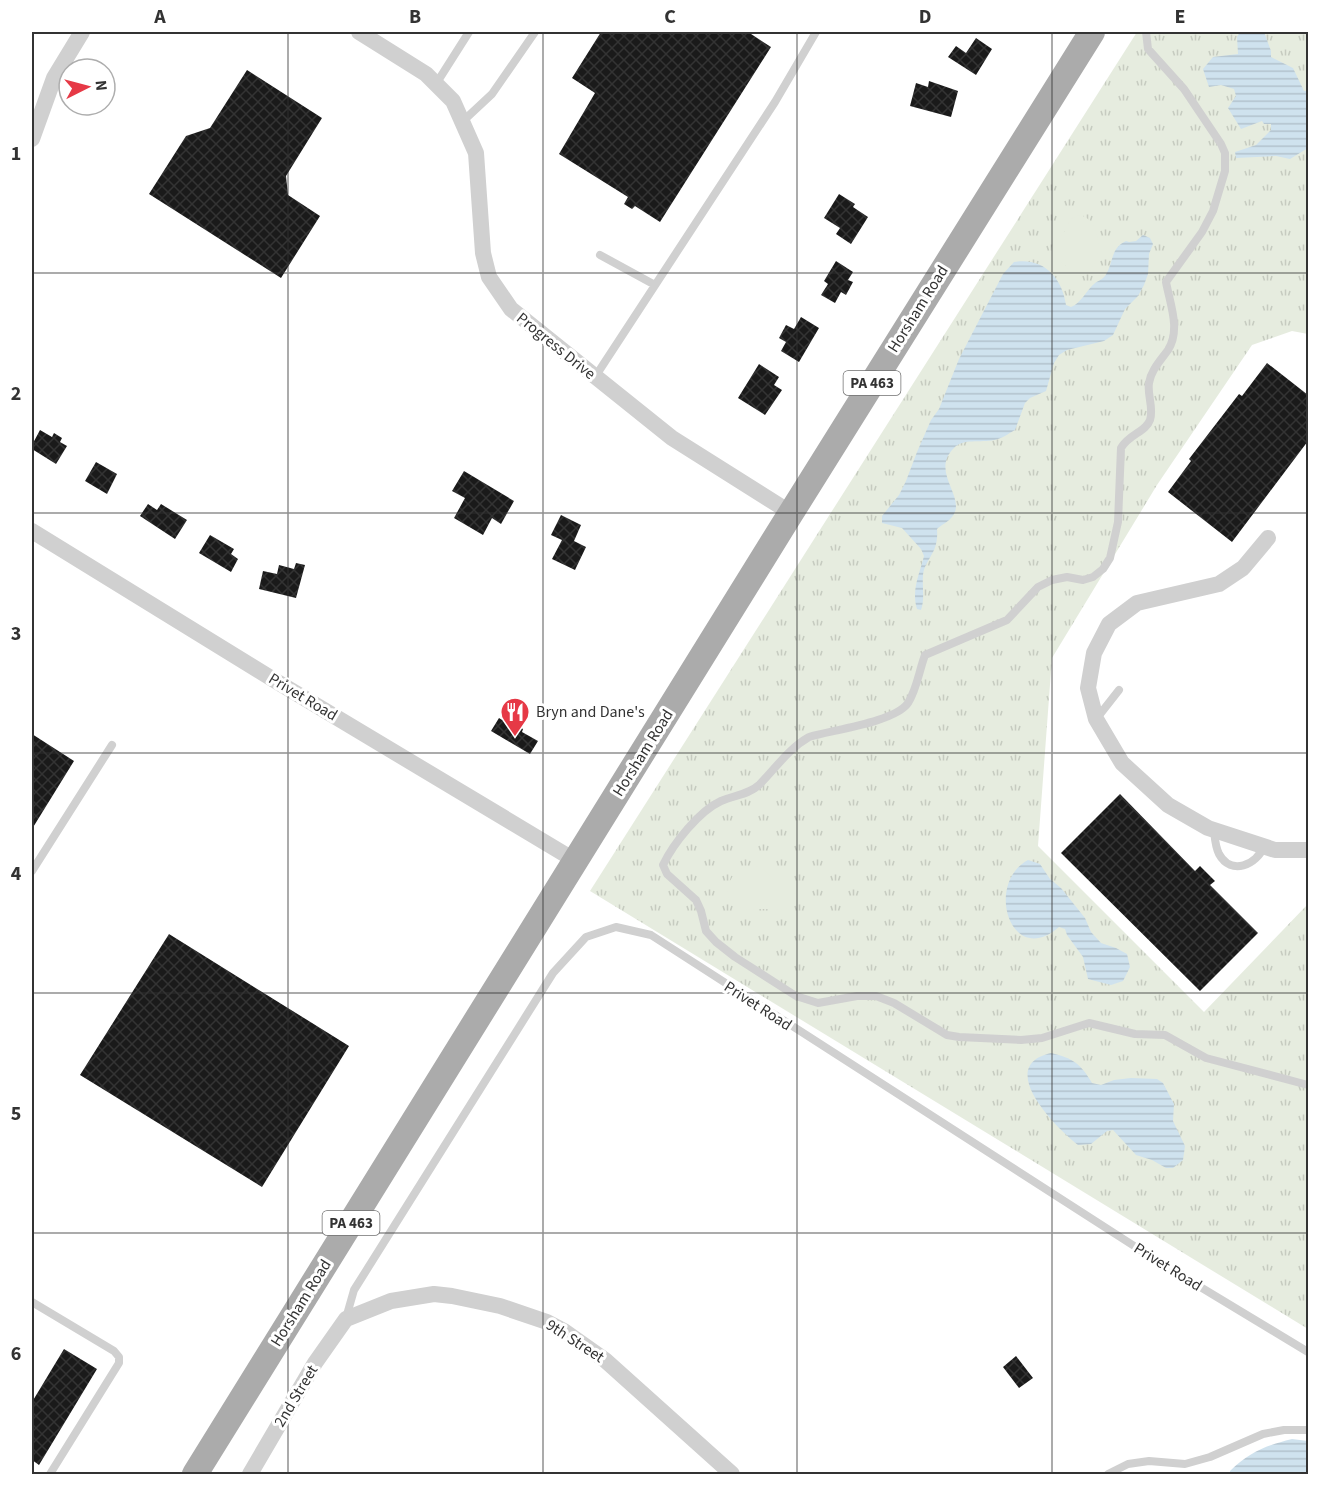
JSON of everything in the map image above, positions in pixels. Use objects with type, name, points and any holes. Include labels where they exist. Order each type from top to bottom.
[{"type":"main road","name":"Horsham Road","points":[[195,1474],[1092,32]]},
{"type":"street","points":[[32,139],[54,78],[82,32]]},
{"type":"street","name":"Progress Drive","points":[[359,32],[426,74],[453,101],[476,153],[483,253],[489,277],[511,309],[672,438],[791,513]]},
{"type":"street","name":"Privet Road","points":[[32,531],[279,683],[576,861]]},
{"type":"street","points":[[1268,538],[1243,568],[1219,584],[1137,603],[1109,624],[1094,653],[1088,688],[1096,719],[1122,763],[1168,805],[1214,830],[1275,850],[1308,850]]},
{"type":"street","name":"9th Street","points":[[346,1319],[391,1301],[434,1294],[500,1306],[547,1322],[605,1360],[732,1474]]},
{"type":"street","name":"2nd Street","points":[[250,1474],[315,1363],[346,1319]]},
{"type":"lane","points":[[436,84],[470,32]]},
{"type":"lane","points":[[462,122],[492,94],[535,32]]},
{"type":"lane","points":[[595,377],[775,102],[816,32]]},
{"type":"lane","points":[[1146,32],[1148,49],[1184,89],[1221,144],[1226,161],[1218,197],[1209,222],[1166,282],[1174,323],[1174,338],[1150,379],[1148,390],[1150,420],[1145,428],[1126,439],[1121,448],[1118,522],[1110,558],[1094,577],[1083,580],[1067,577],[1052,580],[1038,587],[1007,620],[925,655],[914,691],[902,710],[888,717],[809,737],[797,744],[758,785],[747,793],[710,807],[677,841],[663,865],[667,874],[696,900],[706,932],[716,942],[735,957],[796,996],[818,1003],[857,996],[876,996],[894,1003],[947,1035],[959,1038],[1021,1040],[1042,1038],[1089,1023],[1135,1034],[1165,1035],[1206,1058],[1308,1085]]},
{"type":"lane","points":[[600,255],[654,285]]},
{"type":"lane","points":[[1096,719],[1119,690]]},
{"type":"lane","points":[[32,871],[112,744]]},
{"type":"lane","points":[[1214,830],[1215,844],[1220,856],[1229,864],[1240,866],[1249,864],[1257,858],[1264,846]]},
{"type":"lane","name":"Privet Road","points":[[346,1319],[354,1290],[553,973],[586,937],[616,927],[651,935],[1149,1256],[1308,1352]]},
{"type":"lane","points":[[32,1302],[114,1351],[119,1363],[50,1474]]},
{"type":"lane","points":[[1108,1474],[1128,1464],[1149,1461],[1185,1464],[1210,1457],[1263,1434],[1284,1430],[1308,1430]]},
{"type":"green space","points":[[1137,32],[1308,32],[1308,334],[1292,331],[1252,345],[1157,485],[1052,658],[1038,846],[1204,1012],[1308,904],[1308,1329],[590,891]]},
{"type":"green space","points":[[1080,215],[1090,220],[1096,229],[1098,241],[1098,252],[1094,263],[1089,272],[1082,276],[1073,275],[1052,251],[1053,245],[1065,230],[1070,219]]},
{"type":"green space","points":[[748,866],[761,867],[774,880],[794,890],[796,897],[793,905],[780,909],[751,909],[740,908],[731,901],[728,896],[729,883],[736,872]]},
{"type":"water","points":[[1240,32],[1264,32],[1271,57],[1293,68],[1304,91],[1308,91],[1308,148],[1290,159],[1276,156],[1236,158],[1235,152],[1256,145],[1271,130],[1271,124],[1264,124],[1262,121],[1241,129],[1228,108],[1236,96],[1234,89],[1221,85],[1209,87],[1203,69],[1213,57],[1238,54],[1237,37]]},
{"type":"water","points":[[1143,235],[1150,238],[1153,244],[1149,254],[1148,274],[1138,296],[1125,309],[1113,335],[1104,341],[1067,350],[1059,355],[1054,363],[1046,391],[1030,398],[1025,403],[1015,430],[989,441],[962,443],[954,448],[947,457],[945,466],[956,502],[956,510],[950,519],[937,529],[936,544],[924,569],[921,610],[917,609],[915,595],[924,556],[921,549],[902,528],[882,523],[882,516],[899,495],[906,481],[959,359],[1003,274],[1014,262],[1024,261],[1042,266],[1055,278],[1064,295],[1066,305],[1071,307],[1105,276],[1121,244],[1126,241],[1136,241]]},
{"type":"water","points":[[1028,860],[1040,864],[1050,879],[1061,888],[1085,918],[1091,932],[1101,943],[1127,954],[1130,967],[1123,981],[1111,985],[1088,979],[1083,957],[1065,929],[1059,927],[1042,937],[1028,938],[1016,931],[1009,918],[1006,903],[1008,886],[1015,871]]},
{"type":"water","points":[[1051,1053],[1076,1063],[1092,1083],[1101,1085],[1114,1080],[1131,1078],[1157,1079],[1163,1083],[1174,1104],[1173,1121],[1185,1146],[1183,1160],[1173,1168],[1166,1168],[1136,1155],[1113,1130],[1107,1131],[1091,1144],[1078,1145],[1068,1137],[1045,1112],[1035,1098],[1029,1083],[1028,1070],[1035,1060]]},
{"type":"water","points":[[1292,1439],[1308,1441],[1308,1474],[1230,1474],[1237,1464],[1251,1454]]},
{"type":"building","points":[[601,32],[748,32],[771,47],[660,222],[635,206],[632,209],[624,204],[628,197],[559,154],[595,93],[572,78]]},
{"type":"building","points":[[976,38],[992,49],[976,75],[948,57],[956,46],[966,53]]},
{"type":"building","points":[[247,70],[322,118],[286,176],[288,195],[320,216],[281,278],[149,194],[186,136],[210,128]]},
{"type":"building","points":[[929,81],[958,91],[951,117],[910,106],[916,83],[928,87]]},
{"type":"building","points":[[839,194],[855,204],[853,207],[868,217],[851,244],[836,234],[840,228],[824,218]]},
{"type":"building","points":[[836,261],[853,272],[848,280],[853,282],[846,295],[841,292],[835,303],[821,295],[828,284],[824,281]]},
{"type":"building","points":[[801,317],[819,328],[799,362],[781,351],[786,342],[779,338],[786,325],[794,329]]},
{"type":"building","points":[[1267,363],[1308,395],[1308,441],[1232,542],[1168,492],[1191,461],[1189,459],[1239,394],[1242,396]]},
{"type":"building","points":[[759,364],[779,377],[774,385],[782,390],[765,415],[738,398]]},
{"type":"building","points":[[40,430],[52,437],[54,433],[62,438],[60,442],[67,446],[56,464],[32,449]]},
{"type":"building","points":[[96,462],[117,474],[107,494],[85,481]]},
{"type":"building","points":[[464,471],[514,501],[501,524],[492,518],[483,535],[454,518],[465,498],[452,491]]},
{"type":"building","points":[[148,504],[157,510],[161,504],[187,520],[175,539],[140,516]]},
{"type":"building","points":[[561,515],[581,525],[574,541],[586,547],[575,570],[552,559],[562,540],[551,535]]},
{"type":"building","points":[[210,535],[234,549],[231,554],[238,559],[231,572],[199,553]]},
{"type":"building","points":[[296,563],[305,565],[296,598],[259,589],[263,571],[277,574],[279,565],[294,569]]},
{"type":"building","name":"Bryn and Dane's","points":[[499,718],[510,725],[512,722],[523,729],[522,732],[538,741],[530,754],[491,731]]},
{"type":"building","points":[[32,734],[74,761],[32,829]]},
{"type":"building","points":[[1120,794],[1195,871],[1200,866],[1215,881],[1210,885],[1258,933],[1200,991],[1061,853]]},
{"type":"building","points":[[169,934],[349,1046],[262,1187],[80,1075]]},
{"type":"building","points":[[64,1349],[97,1369],[39,1465],[32,1460],[32,1402]]},
{"type":"building","points":[[1016,1356],[1033,1378],[1019,1388],[1003,1367]]},
{"type":"place","name":"Bryn and Dane's","points":[[515,738]]}]
